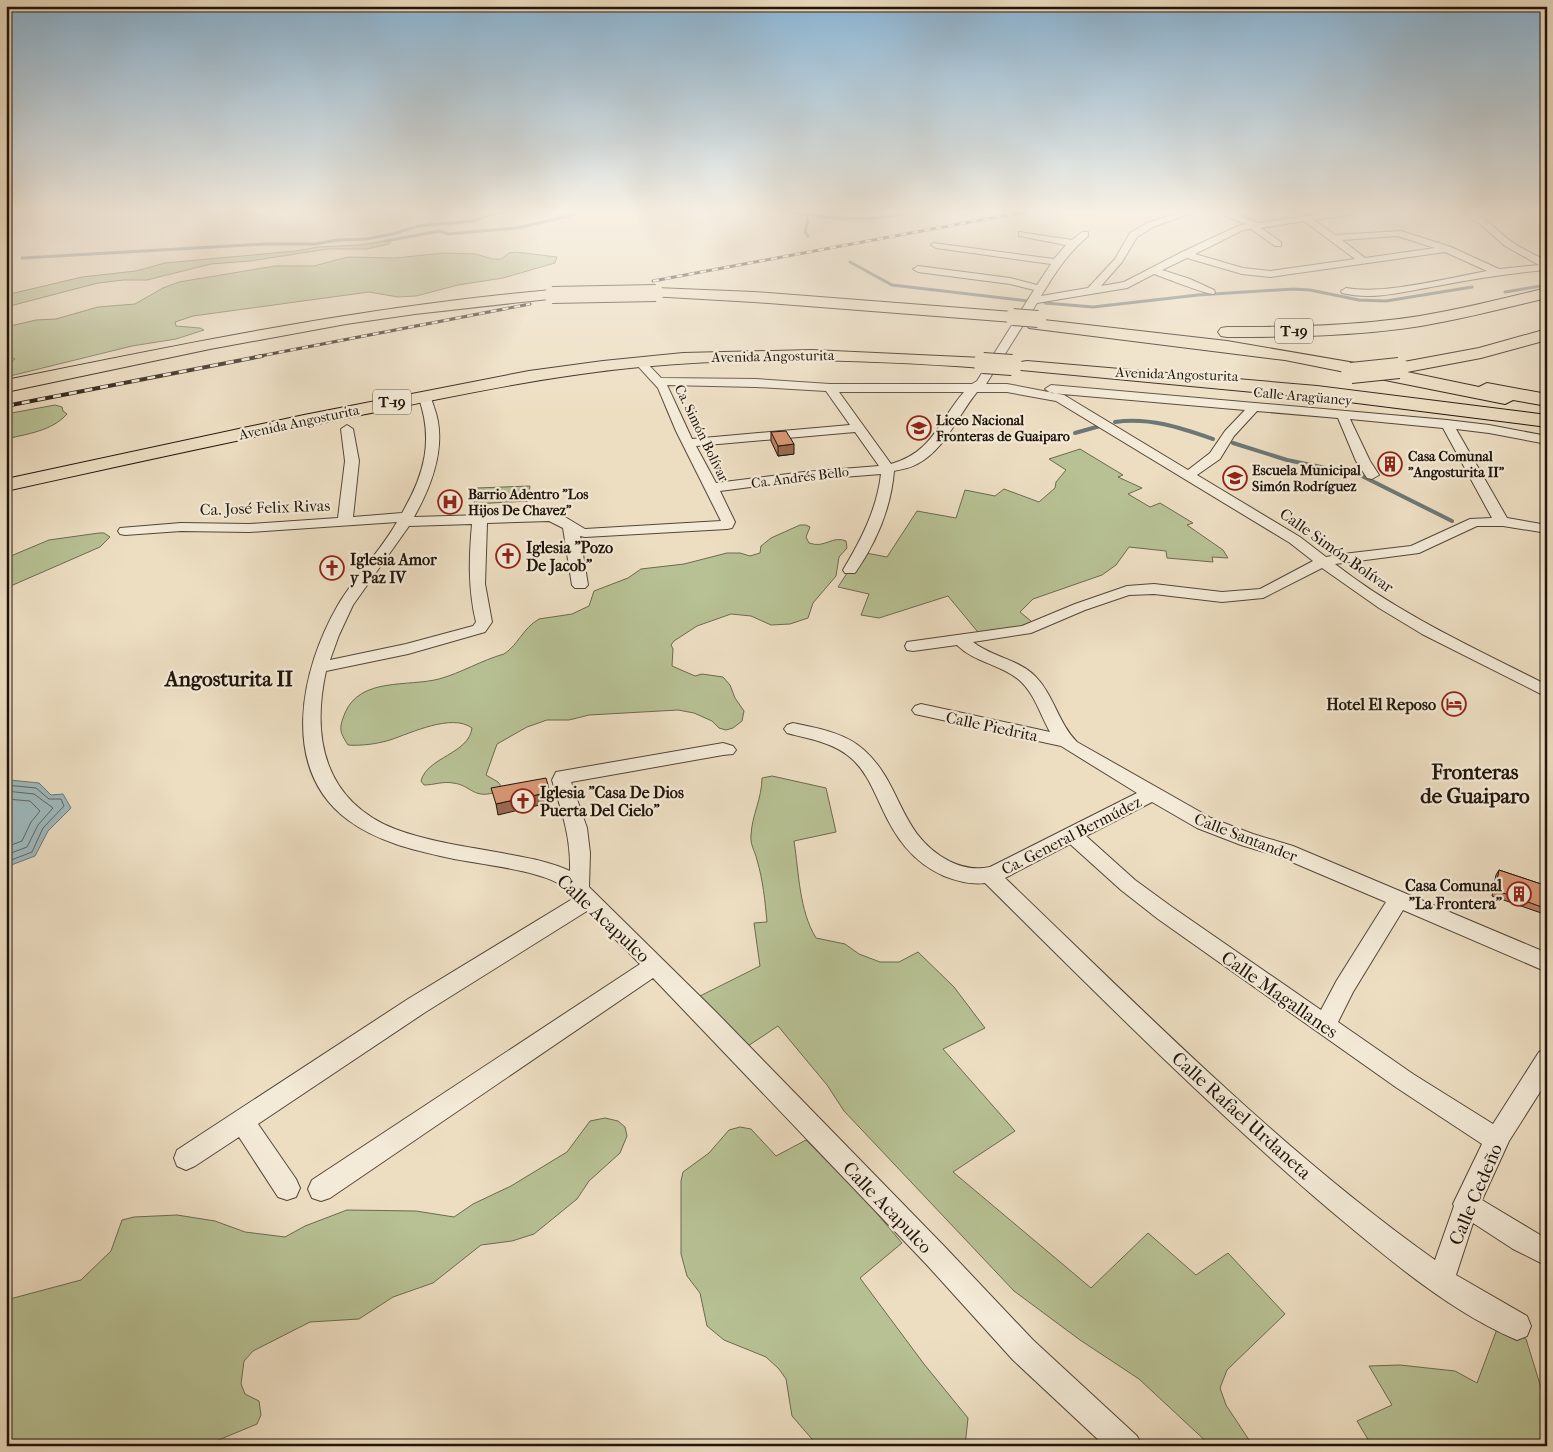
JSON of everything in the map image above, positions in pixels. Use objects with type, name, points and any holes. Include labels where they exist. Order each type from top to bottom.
[{"type":"highway","points":[[6,386],[354,318],[466,302],[552,295],[656,293],[738,296],[860,305],[1011,319],[1205,342],[1547,407]]},
{"type":"highway","name":"T-19","points":[[1036,322],[1194,331],[1322,330],[1387,325],[1446,317],[1547,293]]},
{"type":"highway","name":"Avenida Angosturita","points":[[6,485],[424,396],[544,374],[640,362],[808,354],[877,356],[1207,376],[1399,368],[1481,354],[1547,334]]},
{"type":"highway","points":[[1020,366],[1317,392],[1547,421]]},
{"type":"highway","points":[[1356,370],[1547,400]]},
{"type":"highway","points":[[1399,401],[1547,430]]},
{"type":"street","points":[[993,279],[1010,281],[1038,295],[1091,291],[1127,285],[1139,279]]},
{"type":"street","points":[[991,388],[1047,279]]},
{"type":"street","points":[[1091,291],[1102,279]]},
{"type":"street","points":[[1175,279],[1210,292]]},
{"type":"street","points":[[1346,291],[1361,294],[1385,292],[1460,279]]},
{"type":"street","name":"Ca. Andrés Bello","points":[[712,488],[813,475],[888,469],[912,462],[926,453],[973,389],[982,383],[1038,295]]},
{"type":"street","name":"Ca. Simón Bolívar","points":[[640,362],[658,381],[728,524]]},
{"type":"street","name":"Calle Aragüaney","points":[[658,381],[756,382],[830,388],[991,388],[1255,406],[1342,414],[1446,424],[1547,440]]},
{"type":"street","points":[[830,388],[888,469],[882,506],[861,552],[850,570]]},
{"type":"street","name":"Calle Simón Bolívar","points":[[1058,393],[1159,459],[1189,475],[1295,540],[1358,588],[1412,622],[1547,692]]},
{"type":"street","name":"Calle Acapulco","points":[[424,396],[433,422],[434,447],[428,469],[405,520],[350,598],[336,625],[315,685],[312,711],[315,754],[319,769],[329,787],[350,812],[372,828],[407,842],[548,869],[561,874],[654,966],[936,1256],[1023,1350],[1128,1446]]},
{"type":"street","points":[[1189,475],[1215,456],[1228,434],[1255,406]]},
{"type":"street","points":[[1342,414],[1362,462],[1372,475]]},
{"type":"street","points":[[1446,424],[1501,521]]},
{"type":"street","points":[[688,443],[858,428]]},
{"type":"street","points":[[345,522],[352,461],[347,429]]},
{"type":"street","points":[[320,667],[408,650],[482,626],[484,622],[479,606],[477,562],[480,518]]},
{"type":"street","name":"Ca. José Felix Rivas","points":[[125,531],[166,528],[249,528],[345,522],[480,518],[556,518],[562,519],[571,527],[585,533],[712,527],[728,524]]},
{"type":"street","points":[[913,646],[1024,630],[1080,607],[1127,591],[1154,589],[1222,597],[1263,593],[1324,562],[1414,550],[1475,522],[1501,521],[1547,528]]},
{"type":"street","points":[[571,527],[580,585]]},
{"type":"street","name":"Calle Santander","points":[[961,640],[969,649],[1012,669],[1031,682],[1048,709],[1064,741],[1082,754],[1151,794],[1204,823],[1286,852],[1547,963]]},
{"type":"street","name":"Calle Piedrita","points":[[921,710],[1064,741]]},
{"type":"street","points":[[793,729],[837,740],[858,754],[872,771],[910,841],[931,859],[960,875],[970,877],[990,876]]},
{"type":"street","points":[[186,1158],[584,895],[578,828],[561,780],[562,777],[723,749],[727,750]]},
{"type":"street","name":"Ca. General Bermúdez","points":[[990,876],[1151,794]]},
{"type":"street","name":"Calle Magallanes","points":[[1072,835],[1128,885],[1165,914],[1405,1081],[1497,1140]]},
{"type":"street","name":"Calle Rafael Urdaneta","points":[[990,876],[1167,1048],[1265,1138],[1374,1230],[1462,1295],[1516,1326]]},
{"type":"street","points":[[1325,1025],[1346,986],[1398,900]]},
{"type":"street","points":[[321,1189],[654,966]]},
{"type":"street","name":"Calle Cedeño","points":[[1441,1280],[1466,1204],[1497,1140],[1547,1059]]},
{"type":"street","points":[[242,1121],[287,1188]]},
{"type":"street","points":[[1466,1204],[1547,1253]]},
{"type":"green space","points":[[75,279],[152,279],[98,283],[6,307],[6,295]]},
{"type":"green space","points":[[198,279],[498,279],[458,285],[416,296],[398,297],[369,292],[193,316],[175,322],[176,326],[204,330],[176,339],[132,346],[6,377],[6,365],[15,359],[6,355],[6,327],[36,320],[56,319],[98,307],[135,304],[163,288],[179,282]]},
{"type":"green space","points":[[55,405],[62,407],[63,411],[67,414],[61,420],[39,431],[6,439],[6,414]]},
{"type":"green space","points":[[1080,449],[1123,475],[1118,477],[1142,488],[1128,494],[1150,507],[1160,503],[1193,523],[1187,525],[1223,550],[1228,558],[1212,557],[1213,562],[1167,558],[1166,551],[1129,547],[1116,565],[1102,575],[1033,599],[1020,612],[1037,626],[982,637],[948,596],[879,618],[861,615],[869,594],[838,587],[861,552],[887,557],[917,511],[956,518],[965,490],[995,496],[1004,489],[1039,502],[1055,488],[1056,482],[1066,470],[1049,459]]},
{"type":"green space","points":[[530,486],[528,501],[474,504],[477,488]]},
{"type":"green space","points":[[800,525],[810,527],[806,537],[809,543],[820,544],[841,540],[846,541],[847,548],[839,557],[836,576],[813,603],[808,618],[790,624],[771,625],[751,616],[731,614],[697,626],[671,645],[673,649],[672,666],[695,676],[702,674],[723,677],[730,685],[735,698],[744,711],[742,721],[733,728],[726,730],[719,728],[712,721],[694,713],[678,710],[589,715],[569,720],[547,720],[527,727],[497,744],[486,775],[501,786],[499,791],[490,794],[478,793],[459,784],[446,782],[424,785],[421,781],[431,766],[464,744],[472,728],[464,724],[443,723],[380,743],[348,745],[343,736],[341,726],[345,713],[352,702],[362,694],[386,686],[439,679],[504,654],[528,627],[539,619],[572,614],[589,606],[594,591],[628,578],[641,569],[684,564],[727,553],[740,553],[750,556],[760,553],[761,546],[771,538]]},
{"type":"green space","points":[[104,533],[110,537],[100,547],[6,588],[6,558],[49,540]]},
{"type":"green space","points":[[772,776],[826,788],[836,832],[794,841],[803,903],[810,927],[816,938],[845,944],[859,954],[880,962],[899,962],[918,952],[954,987],[985,1028],[943,1049],[1015,1131],[953,1172],[1091,1288],[1148,1233],[1196,1275],[1228,1253],[1285,1314],[1227,1370],[1220,1388],[1226,1405],[1253,1446],[1211,1446],[1139,1379],[1080,1340],[1014,1291],[844,1111],[827,1085],[778,1026],[739,1052],[690,1001],[760,966],[754,923],[767,922],[765,898],[751,835],[762,778]]},
{"type":"green space","points":[[605,1118],[618,1121],[625,1127],[627,1136],[620,1153],[589,1181],[577,1199],[534,1234],[512,1241],[481,1245],[433,1283],[393,1297],[359,1319],[310,1322],[253,1351],[244,1361],[241,1384],[245,1394],[259,1401],[261,1415],[257,1424],[204,1446],[6,1446],[6,1300],[81,1280],[111,1251],[122,1220],[134,1217],[177,1215],[215,1221],[245,1232],[285,1237],[305,1226],[347,1210],[416,1211],[454,1217],[473,1204],[511,1186],[567,1152],[590,1121]]},
{"type":"green space","points":[[740,1127],[751,1129],[776,1156],[806,1140],[868,1203],[902,1243],[860,1278],[924,1364],[968,1418],[965,1446],[818,1446],[792,1416],[786,1379],[779,1369],[766,1357],[724,1340],[707,1326],[700,1293],[687,1276],[681,1254],[681,1181],[683,1172],[709,1153],[729,1130]]},
{"type":"green space","points":[[1500,1321],[1526,1339],[1547,1407],[1547,1446],[1372,1446],[1357,1421],[1392,1405],[1369,1366],[1400,1365],[1455,1371],[1477,1383]]},
{"type":"water","points":[[6,781],[39,783],[51,795],[63,794],[71,808],[48,831],[35,856],[6,867]]},
{"type":"building","points":[[786,431],[794,444],[778,446],[771,432]]},
{"type":"building","points":[[546,778],[550,792],[496,804],[491,788]]},
{"type":"building","name":"Casa Comunal \"La Frontera\"","points":[[1499,870],[1547,886],[1547,909],[1495,890]]},
{"type":"waterway","points":[[881,279],[892,285],[1028,301]]},
{"type":"waterway","points":[[1505,292],[1547,285]]},
{"type":"waterway","points":[[1045,303],[1093,307],[1198,295],[1293,289],[1310,290],[1359,300],[1386,301],[1472,287]]},
{"type":"waterway","points":[[1115,422],[1141,421],[1165,424],[1213,439]]},
{"type":"waterway","points":[[1075,433],[1100,426]]},
{"type":"waterway","points":[[1233,443],[1287,460],[1360,475],[1452,521]]},
{"type":"railway","points":[[653,281],[665,279]]},
{"type":"railway","points":[[255,357],[530,304]]},
{"type":"railway","points":[[6,406],[262,356]]},
{"type":"place","name":"Liceo Nacional Fronteras de Guaiparo","points":[[919,428]]},
{"type":"place","name":"Casa Comunal \"Angosturita II\"","points":[[1390,464]]},
{"type":"place","name":"Escuela Municipal Simón Rodríguez","points":[[1235,478]]},
{"type":"place","name":"Barrio Adentro \"Los Hijos De Chavez\"","points":[[450,502]]},
{"type":"place","name":"Iglesia \"Pozo De Jacob\"","points":[[508,556]]},
{"type":"place","name":"Iglesia Amor y Paz IV","points":[[332,568]]},
{"type":"place","name":"Hotel El Reposo","points":[[1454,704]]},
{"type":"place","name":"Iglesia \"Casa De Dios Puerta Del Cielo\"","points":[[523,801]]},
{"type":"place","name":"Casa Comunal \"La Frontera\"","points":[[1519,894]]},
{"type":"district","name":"Angosturita II","points":[[229,679]]},
{"type":"district","name":"Fronteras de Guaiparo","points":[[1475,784]]}]
